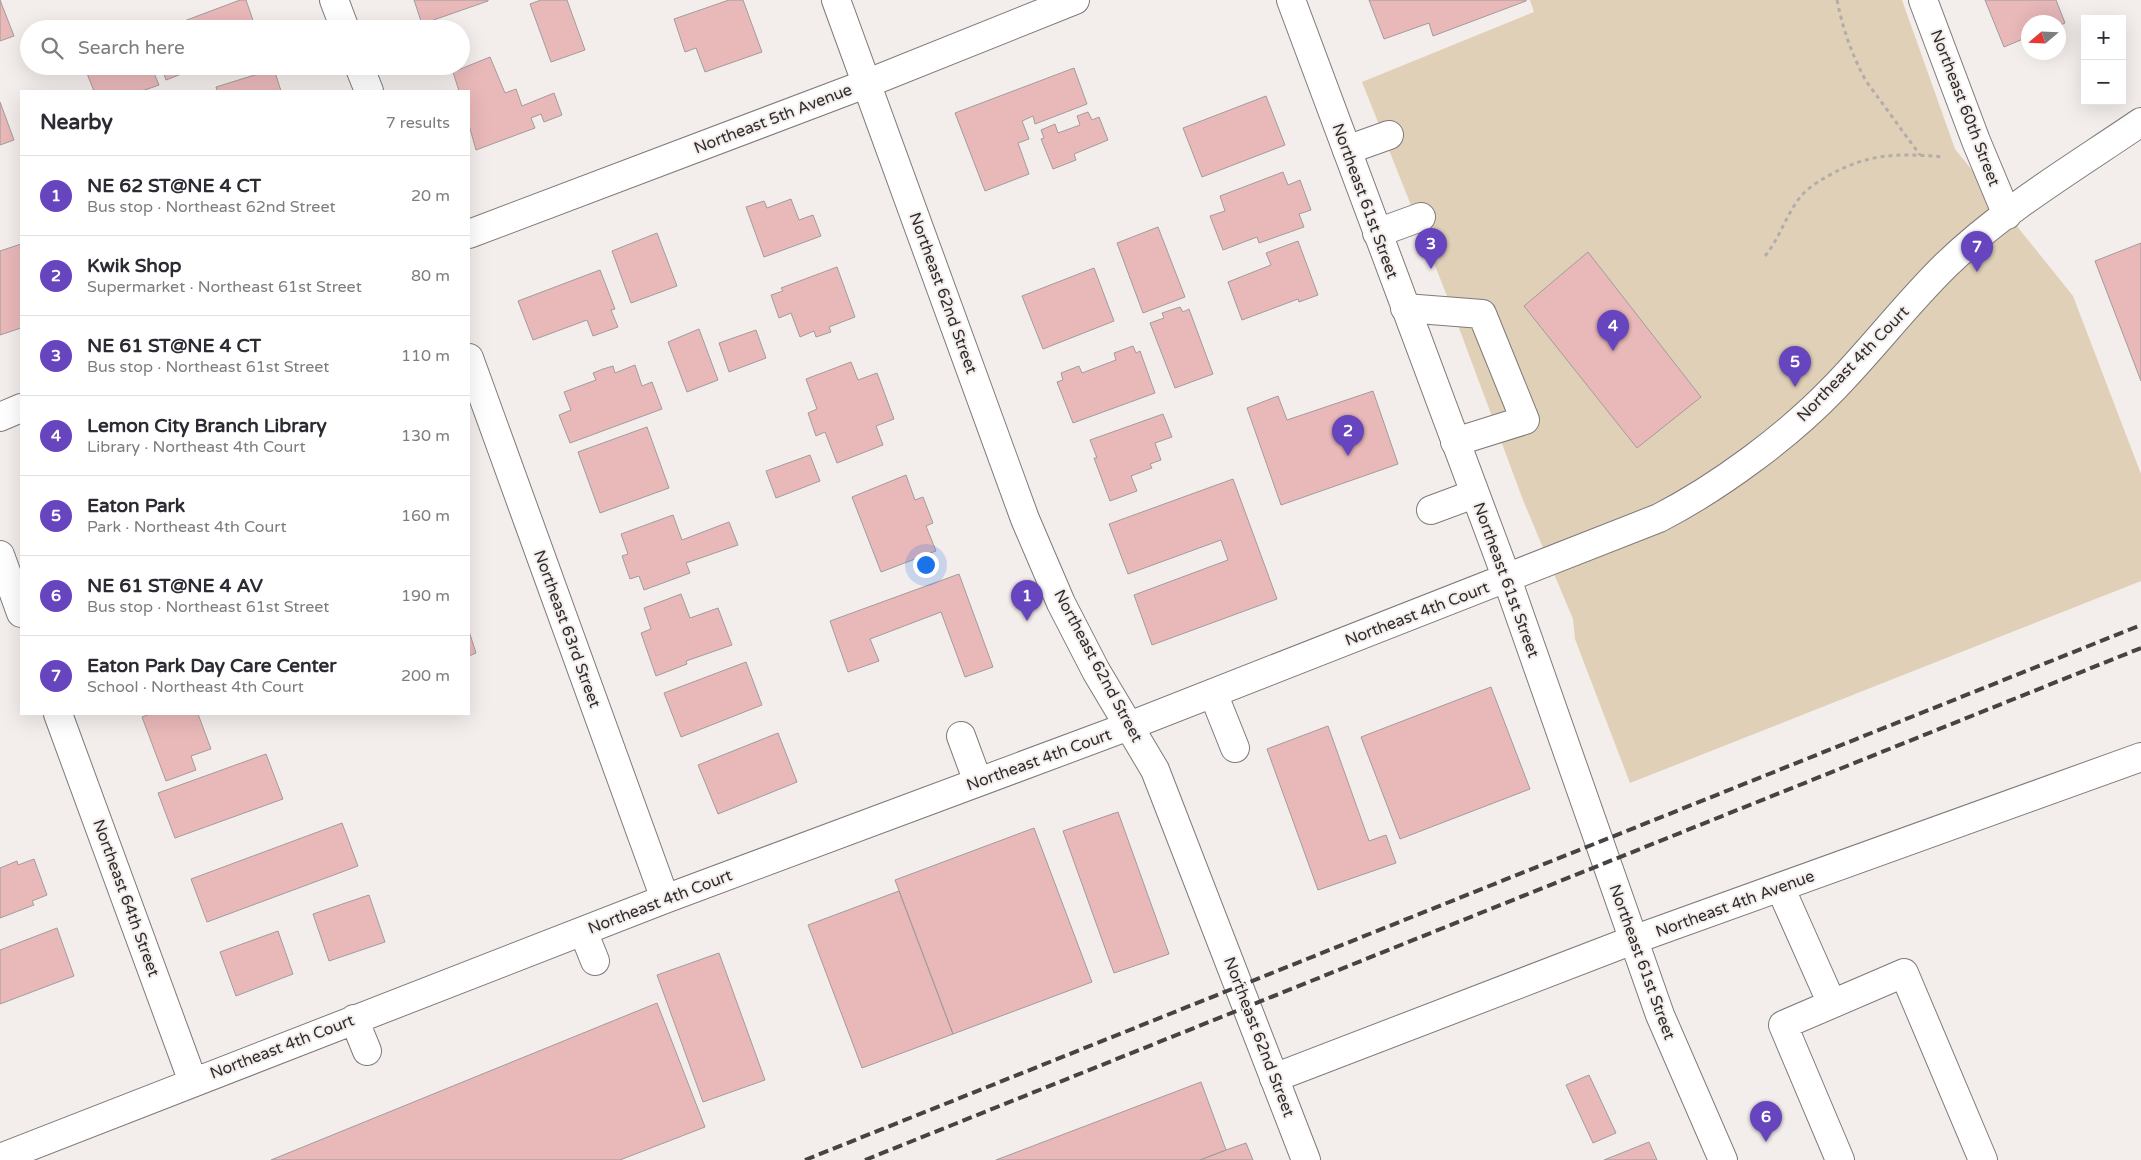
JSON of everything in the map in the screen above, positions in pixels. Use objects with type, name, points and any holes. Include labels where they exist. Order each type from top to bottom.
[{"type":"street","points":[[334,0],[342,20]]},
{"type":"street","name":"Northeast 62nd Street","points":[[836,0],[868,83],[1025,519],[1066,611],[1096,671],[1155,770],[1306,1160]]},
{"type":"street","name":"Northeast 5th Avenue","points":[[470,234],[868,83],[1075,0]]},
{"type":"street","name":"Northeast 61st Street","points":[[1291,0],[1507,579],[1660,1014],[1723,1160]]},
{"type":"street","name":"Northeast 60th Street","points":[[1923,0],[1976,141],[2007,215]]},
{"type":"street","points":[[363,75],[369,90]]},
{"type":"street","name":"Northeast 4th Court","points":[[0,1158],[665,899],[1129,726],[1660,518],[1717,485],[1818,404],[1945,266],[2007,215],[2141,122]]},
{"type":"street","points":[[1346,150],[1389,135]]},
{"type":"street","points":[[1377,233],[1421,217]]},
{"type":"street","points":[[1405,308],[1482,314],[1525,420],[1455,442]]},
{"type":"street","name":"Northeast 63rd Street","points":[[470,361],[665,899]]},
{"type":"street","points":[[0,417],[20,408]]},
{"type":"street","points":[[1431,510],[1474,494]]},
{"type":"street","points":[[0,554],[20,610]]},
{"type":"street","points":[[1213,693],[1235,748]]},
{"type":"street","name":"Northeast 64th Street","points":[[58,715],[193,1082]]},
{"type":"street","points":[[961,736],[978,782]]},
{"type":"street","name":"Northeast 4th Avenue","points":[[1274,1078],[1633,940],[2141,758]]},
{"type":"street","points":[[1780,887],[1832,1004]]},
{"type":"street","points":[[583,931],[595,961]]},
{"type":"street","points":[[1840,1160],[1783,1025],[1904,974],[1983,1160]]},
{"type":"street","points":[[354,1020],[367,1051]]},
{"type":"path","points":[[1837,0],[1846,40],[1859,68],[1866,81],[1911,140],[1920,155]]},
{"type":"path","points":[[1765,256],[1775,244],[1798,200],[1813,185],[1848,165],[1869,158],[1892,154],[1944,158]]},
{"type":"shaded area","points":[[1530,0],[1902,0],[1955,149],[2073,296],[2141,474],[2141,581],[1630,783],[1575,639],[1573,619],[1523,500],[1449,301],[1362,82],[1534,12]]},
{"type":"building","points":[[0,0],[14,36],[0,41]]},
{"type":"building","points":[[240,0],[246,0],[253,20],[187,20]]},
{"type":"building","points":[[414,0],[488,0],[433,20],[421,20]]},
{"type":"building","points":[[541,0],[567,0],[585,50],[551,62],[530,4]]},
{"type":"building","points":[[729,0],[743,0],[762,52],[705,72],[696,48],[685,52],[674,19]]},
{"type":"building","points":[[1369,0],[1526,1],[1433,36],[1429,23],[1384,39]]},
{"type":"building","points":[[1985,0],[2056,0],[2062,15],[2021,15],[2021,40],[2004,47]]},
{"type":"building","points":[[490,57],[505,93],[516,89],[522,106],[554,93],[562,115],[544,122],[541,114],[531,118],[535,128],[476,150],[470,129],[470,90],[459,90],[454,75],[470,75],[470,65]]},
{"type":"building","points":[[1074,68],[1087,104],[1035,124],[1033,116],[1022,121],[1029,139],[1018,143],[1029,174],[985,191],[955,113]]},
{"type":"building","points":[[88,75],[155,75],[159,85],[145,90],[94,90]]},
{"type":"building","points":[[164,75],[179,75],[166,80]]},
{"type":"building","points":[[255,75],[276,75],[281,90],[217,90],[216,87]]},
{"type":"building","points":[[1266,96],[1285,145],[1202,177],[1183,128]]},
{"type":"building","points":[[0,102],[14,140],[0,145]]},
{"type":"building","points":[[1088,112],[1092,120],[1099,117],[1108,140],[1074,154],[1076,160],[1053,169],[1041,139],[1044,138],[1041,130],[1055,124],[1058,133],[1080,125],[1077,116]]},
{"type":"building","points":[[1283,172],[1288,185],[1300,180],[1311,210],[1299,214],[1304,227],[1259,243],[1257,237],[1223,250],[1210,216],[1225,211],[1220,196]]},
{"type":"building","points":[[791,199],[799,220],[813,215],[821,236],[764,257],[746,207],[764,201],[767,208]]},
{"type":"building","points":[[1158,227],[1185,297],[1143,313],[1117,243]]},
{"type":"building","points":[[657,233],[677,286],[631,303],[612,251]]},
{"type":"building","points":[[1298,241],[1318,295],[1299,302],[1298,299],[1242,320],[1228,282],[1271,265],[1266,253]]},
{"type":"building","points":[[2141,243],[2141,381],[2095,261]]},
{"type":"building","points":[[20,244],[20,328],[0,335],[0,251]]},
{"type":"building","points":[[1588,252],[1701,397],[1637,448],[1524,306]]},
{"type":"building","points":[[837,267],[855,317],[829,327],[831,332],[816,337],[814,331],[800,337],[791,313],[779,318],[771,295],[783,291],[781,288]]},
{"type":"building","points":[[1094,268],[1114,321],[1043,349],[1022,296]]},
{"type":"building","points":[[600,270],[615,309],[611,310],[618,327],[593,336],[587,320],[533,340],[518,301]]},
{"type":"building","points":[[1180,307],[1183,312],[1189,309],[1213,374],[1175,388],[1150,323],[1164,318],[1162,313]]},
{"type":"building","points":[[699,329],[718,380],[687,392],[668,342]]},
{"type":"building","points":[[756,330],[766,358],[729,372],[719,343]]},
{"type":"building","points":[[1133,346],[1136,353],[1140,351],[1155,393],[1073,423],[1057,382],[1063,380],[1061,373],[1079,366],[1082,373],[1116,360],[1114,353]]},
{"type":"building","points":[[851,362],[858,380],[877,373],[894,419],[876,426],[883,445],[837,463],[825,432],[816,436],[808,413],[817,409],[806,379]]},
{"type":"building","points":[[635,365],[642,386],[652,382],[662,409],[570,443],[559,415],[571,410],[564,392],[596,380],[593,373],[603,369],[613,366],[615,373]]},
{"type":"building","points":[[1373,391],[1398,464],[1281,505],[1247,408],[1278,396],[1287,420]]},
{"type":"building","points":[[1163,414],[1172,437],[1155,443],[1161,460],[1150,464],[1152,468],[1131,476],[1137,491],[1110,501],[1094,458],[1097,458],[1090,440]]},
{"type":"building","points":[[647,427],[669,488],[600,513],[578,452]]},
{"type":"building","points":[[810,455],[820,481],[776,498],[766,471]]},
{"type":"building","points":[[906,475],[915,500],[923,497],[933,523],[926,526],[936,551],[881,572],[852,497]]},
{"type":"building","points":[[1233,479],[1277,599],[1152,645],[1134,595],[1228,560],[1221,540],[1128,574],[1109,524]]},
{"type":"building","points":[[673,515],[682,540],[729,522],[738,545],[686,563],[690,573],[644,590],[639,576],[630,579],[622,556],[628,554],[621,534]]},
{"type":"building","points":[[959,574],[993,667],[965,677],[941,612],[870,639],[879,661],[848,672],[830,621]]},
{"type":"building","points":[[681,594],[690,618],[718,608],[732,645],[686,661],[687,664],[656,676],[641,633],[651,629],[644,608]]},
{"type":"building","points":[[470,634],[476,653],[470,656]]},
{"type":"building","points":[[746,662],[762,705],[681,737],[664,693]]},
{"type":"building","points":[[1491,687],[1530,789],[1400,839],[1361,737]]},
{"type":"building","points":[[147,715],[198,715],[211,749],[191,756],[196,770],[166,781],[142,717]]},
{"type":"building","points":[[1328,726],[1369,841],[1386,835],[1396,863],[1318,890],[1267,749]]},
{"type":"building","points":[[778,733],[797,782],[718,814],[698,765]]},
{"type":"building","points":[[266,754],[283,799],[175,838],[158,793]]},
{"type":"building","points":[[1118,812],[1169,954],[1114,973],[1063,831]]},
{"type":"building","points":[[342,823],[358,866],[207,922],[191,879]]},
{"type":"building","points":[[1034,828],[1092,982],[953,1034],[895,880]]},
{"type":"building","points":[[34,859],[47,895],[32,901],[34,905],[0,918],[0,868],[17,861],[18,865]]},
{"type":"building","points":[[899,891],[953,1034],[862,1068],[808,925]]},
{"type":"building","points":[[369,895],[385,942],[329,961],[313,914]]},
{"type":"building","points":[[57,928],[74,976],[0,1004],[0,950]]},
{"type":"building","points":[[278,931],[293,974],[236,996],[220,952]]},
{"type":"building","points":[[719,953],[765,1080],[703,1102],[657,975]]},
{"type":"building","points":[[657,1003],[705,1127],[620,1160],[271,1160]]},
{"type":"building","points":[[1589,1075],[1616,1133],[1593,1143],[1566,1085]]},
{"type":"building","points":[[1201,1082],[1226,1150],[1200,1160],[996,1160]]},
{"type":"building","points":[[1649,1142],[1657,1160],[1604,1160]]},
{"type":"building","points":[[1246,1143],[1253,1160],[1200,1160],[1226,1150]]},
{"type":"railway","points":[[805,1160],[2141,625]]},
{"type":"railway","points":[[865,1160],[2141,648]]},
{"type":"place","name":"NE 61 ST@NE 4 CT","points":[[1431,269]]},
{"type":"place","name":"Eaton Park Day Care Center","points":[[1977,272]]},
{"type":"place","name":"Lemon City Branch Library","points":[[1613,351]]},
{"type":"place","name":"Eaton Park","points":[[1795,387]]},
{"type":"place","name":"Kwik Shop","points":[[1348,456]]},
{"type":"place","name":"NE 62 ST@NE 4 CT","points":[[1027,621]]},
{"type":"place","name":"NE 61 ST@NE 4 AV","points":[[1766,1142]]}]
